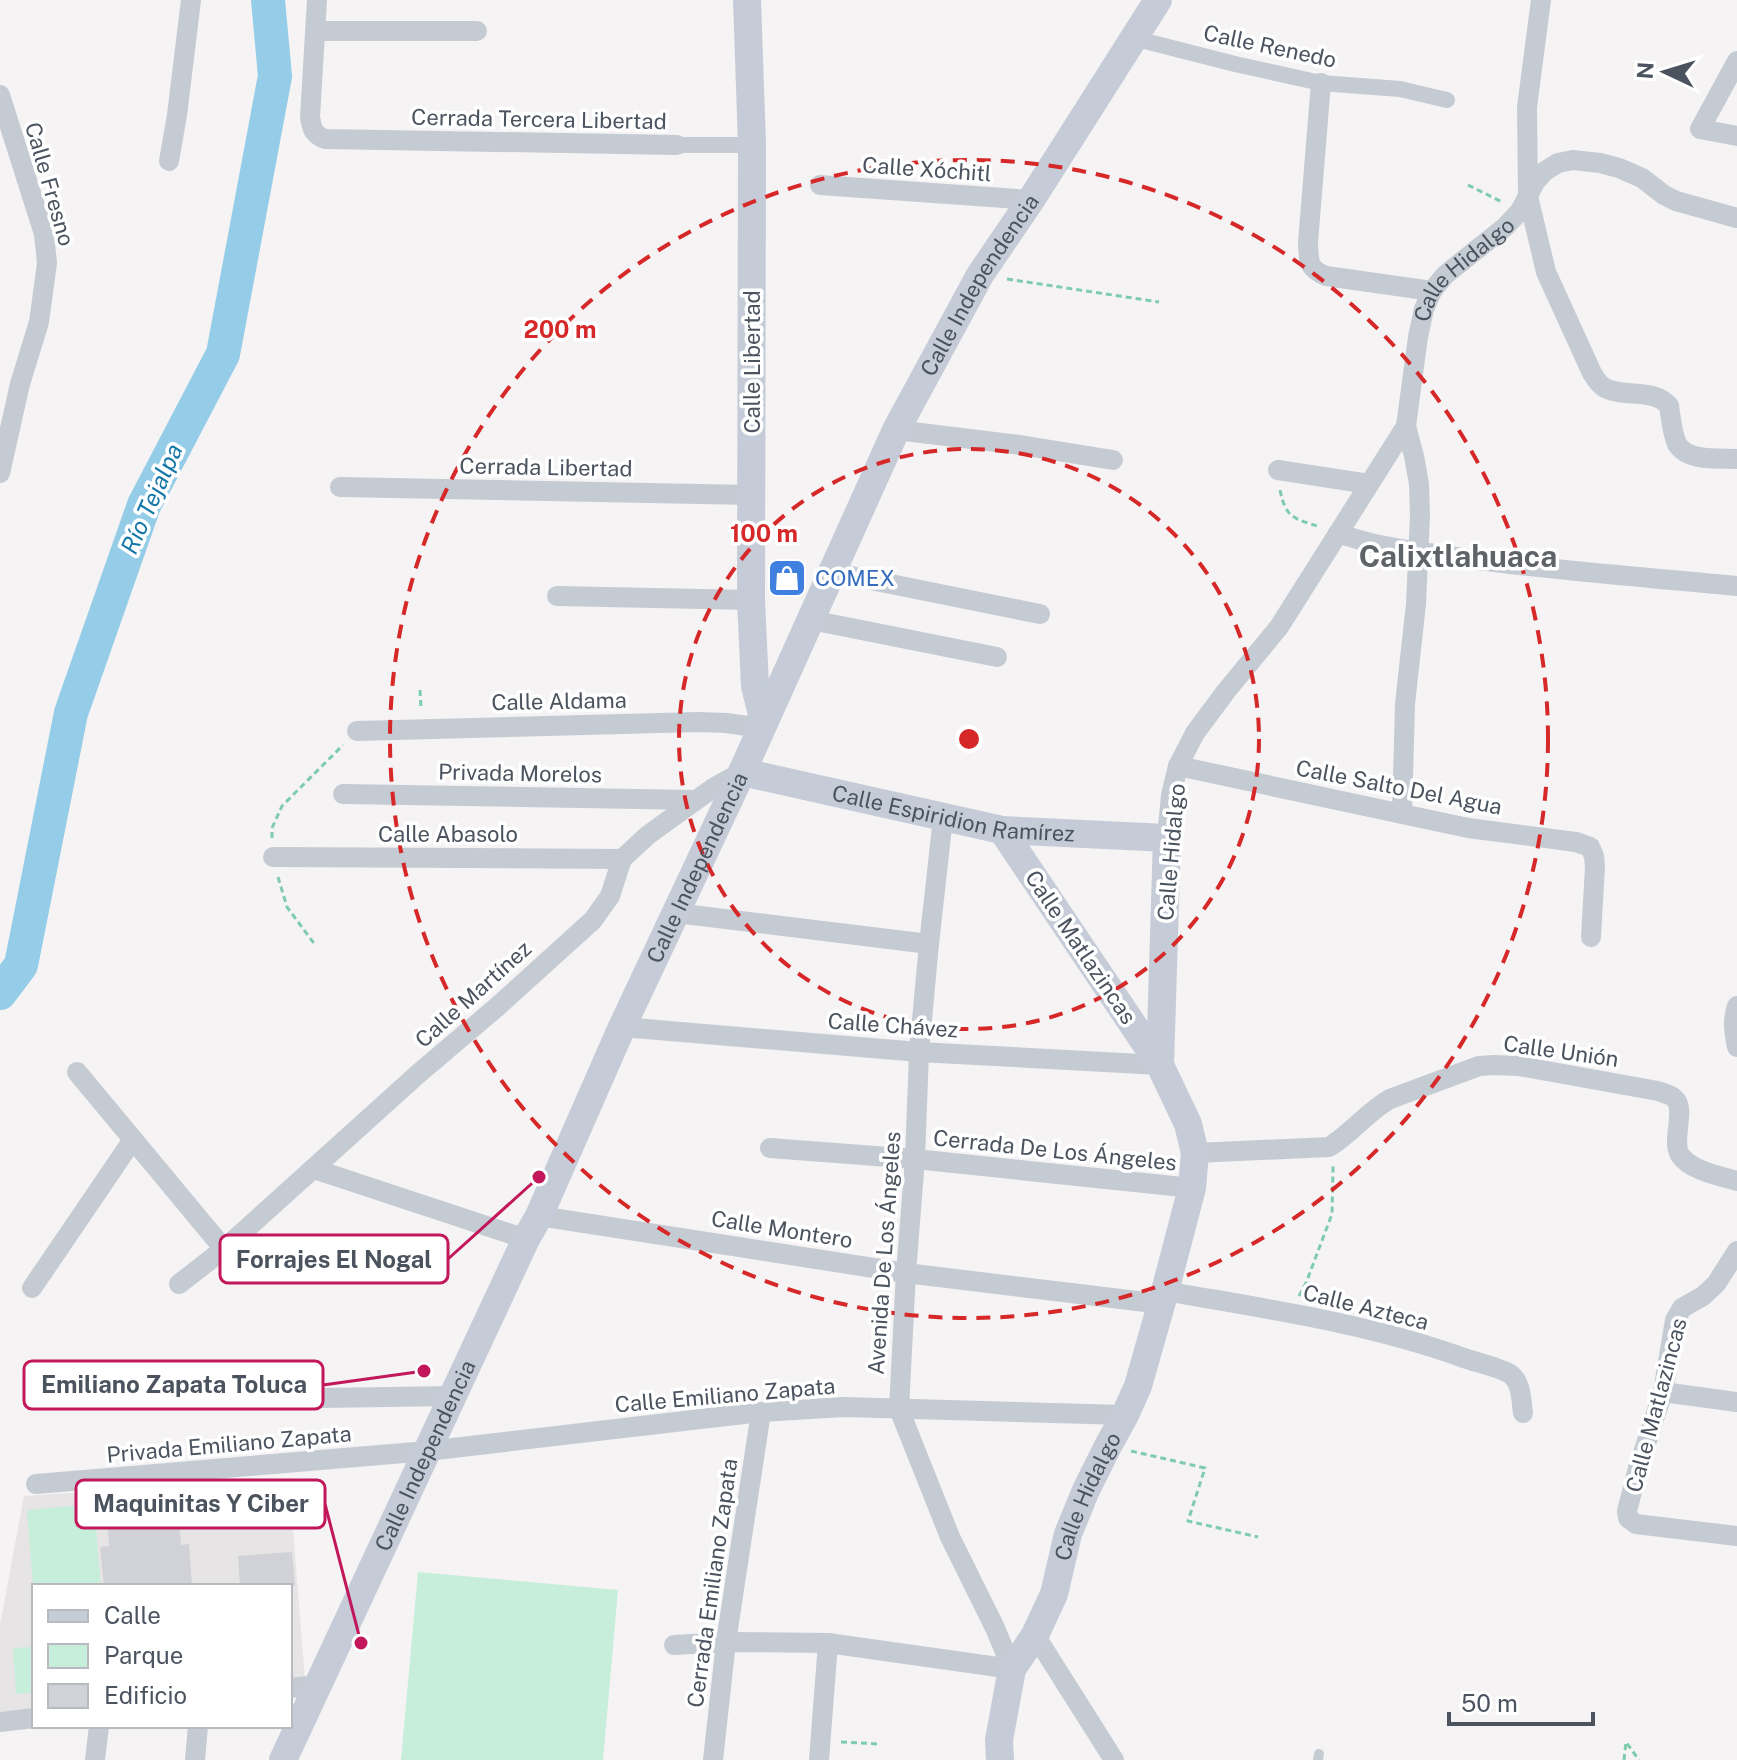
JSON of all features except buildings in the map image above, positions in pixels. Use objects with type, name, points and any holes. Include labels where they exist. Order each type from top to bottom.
[{"type":"main road","name":"Calle Libertad","points":[[747,0],[752,145],[751,600],[755,686],[763,725]]},
{"type":"main road","name":"Calle Independencia","points":[[283,1760],[532,1228],[896,430],[980,275],[1158,0]]},
{"type":"main road","name":"Calle Espiridion Ramírez","points":[[742,772],[1002,830],[1167,838]]},
{"type":"main road","name":"Calle Matlazincas","points":[[1002,830],[1160,1065]]},
{"type":"main road","name":"Calle Hidalgo","points":[[1012,1669],[1035,1635],[1054,1594],[1068,1534],[1086,1490],[1138,1386],[1192,1188],[1195,1153],[1188,1124],[1160,1065],[1167,838]]},
{"type":"main road","points":[[1000,1760],[999,1740],[1012,1669]]},
{"type":"street","points":[[169,161],[191,0]]},
{"type":"street","points":[[317,0],[315,31],[477,31]]},
{"type":"street","name":"Calle Hidalgo","points":[[1167,838],[1171,795],[1178,766],[1195,733],[1279,627],[1406,426],[1418,337],[1424,309],[1432,291],[1445,275],[1505,227],[1524,203],[1527,107],[1541,0]]},
{"type":"street","name":"Cerrada Tercera Libertad","points":[[315,31],[311,128],[315,135],[325,139],[752,145]]},
{"type":"street","name":"Calle Renedo","points":[[1133,38],[1321,83],[1400,89],[1447,100]]},
{"type":"street","points":[[1737,61],[1700,129],[1737,136]]},
{"type":"street","points":[[1321,83],[1308,242],[1309,261],[1314,271],[1326,276],[1432,291]]},
{"type":"street","name":"Calle Fresno","points":[[0,95],[44,234],[47,263],[39,322],[20,384],[0,473]]},
{"type":"street","points":[[1737,218],[1676,201],[1642,178],[1619,168],[1573,160],[1558,163],[1545,171],[1524,203],[1546,272],[1599,384],[1604,388],[1653,396],[1666,402],[1675,439],[1687,453],[1737,459]]},
{"type":"street","name":"Calle Xóchitl","points":[[820,185],[1031,200]]},
{"type":"street","points":[[1402,814],[1405,704],[1419,552],[1419,484],[1406,426]]},
{"type":"street","points":[[896,430],[1113,460]]},
{"type":"street","points":[[1278,470],[1369,484]]},
{"type":"street","name":"Cerrada Libertad","points":[[340,487],[751,495]]},
{"type":"street","points":[[1338,533],[1374,544],[1419,552],[1559,571],[1737,586]]},
{"type":"street","points":[[831,572],[1040,614]]},
{"type":"street","points":[[557,596],[751,600]]},
{"type":"street","points":[[811,620],[997,657]]},
{"type":"street","name":"Calle Aldama","points":[[357,731],[698,722],[763,725]]},
{"type":"street","name":"Calle Salto Del Agua","points":[[1178,766],[1468,828],[1576,842],[1590,847],[1595,867],[1591,937]]},
{"type":"street","name":"Calle Martínez","points":[[179,1284],[224,1249],[593,920],[610,896],[622,859],[648,835],[713,788],[742,772]]},
{"type":"street","name":"Privada Morelos","points":[[343,794],[696,800]]},
{"type":"street","name":"Avenida De Los Ángeles","points":[[943,818],[919,1052],[899,1409],[950,1537],[1012,1669]]},
{"type":"street","name":"Calle Abasolo","points":[[273,857],[622,859]]},
{"type":"street","points":[[676,913],[929,944]]},
{"type":"street","points":[[1737,1006],[1733,1018],[1737,1047]]},
{"type":"street","name":"Calle Chávez","points":[[622,1027],[919,1052],[1160,1065]]},
{"type":"street","name":"Calle Unión","points":[[1329,1147],[1377,1106],[1390,1099],[1479,1066],[1519,1066],[1635,1086],[1667,1095],[1676,1100],[1679,1107],[1679,1154],[1688,1163],[1703,1170],[1737,1181]]},
{"type":"street","points":[[77,1072],[224,1249],[429,1271]]},
{"type":"street","points":[[32,1288],[132,1141]]},
{"type":"street","points":[[1195,1153],[1329,1147]]},
{"type":"street","name":"Cerrada De Los Ángeles","points":[[770,1148],[915,1159],[1192,1188]]},
{"type":"street","name":"Calle Montero","points":[[314,1169],[532,1228],[906,1273],[1164,1298]]},
{"type":"street","name":"Calle Matlazincas","points":[[1737,1251],[1716,1284],[1682,1308],[1675,1320],[1663,1392],[1627,1511],[1628,1518],[1636,1524],[1737,1536]]},
{"type":"street","name":"Calle Azteca","points":[[1164,1298],[1290,1313],[1405,1339],[1510,1374],[1520,1387],[1523,1413]]},
{"type":"street","points":[[1663,1392],[1737,1402]]},
{"type":"street","points":[[184,1400],[453,1396]]},
{"type":"street","name":"Calle Emiliano Zapata","points":[[427,1451],[761,1412],[844,1407],[1125,1415]]},
{"type":"street","name":"Cerrada Emiliano Zapata","points":[[713,1760],[726,1642],[761,1412]]},
{"type":"street","name":"Privada Emiliano Zapata","points":[[36,1484],[427,1451]]},
{"type":"street","points":[[1035,1635],[1114,1760]]},
{"type":"street","points":[[820,1750],[828,1643]]},
{"type":"street","points":[[674,1645],[828,1643],[1012,1669]]},
{"type":"street","points":[[292,1688],[318,1685]]},
{"type":"street","points":[[0,1722],[32,1718]]},
{"type":"street","points":[[95,1760],[99,1728]]},
{"type":"street","points":[[195,1760],[198,1728]]},
{"type":"path","points":[[1468,185],[1524,203]]},
{"type":"path","points":[[980,275],[1159,302]]},
{"type":"path","points":[[1278,470],[1284,507],[1291,517],[1338,533]]},
{"type":"path","points":[[316,946],[287,907],[273,857],[272,828],[282,806],[357,731]]},
{"type":"path","points":[[1290,1313],[1306,1283],[1332,1214],[1333,1161],[1329,1147]]},
{"type":"path","points":[[1108,1446],[1205,1468],[1188,1521],[1258,1537]]},
{"type":"path","points":[[1624,1760],[1626,1742],[1639,1760]]},
{"type":"path","points":[[820,1750],[879,1744]]},
{"type":"shaded area","points":[[289,1479],[305,1680],[292,1681],[292,1584],[32,1584],[32,1708],[0,1712],[0,1625],[24,1496]]},
{"type":"green space","points":[[94,1504],[101,1584],[33,1584],[27,1510]]},
{"type":"green space","points":[[418,1572],[618,1590],[603,1760],[401,1760]]},
{"type":"green space","points":[[32,1647],[32,1693],[16,1694],[13,1648]]},
{"type":"waterway","name":"Río Tejalpa","points":[[0,993],[21,965],[71,713],[144,505],[223,354],[275,76],[268,0]]},
{"type":"place","name":"COMEX","points":[[787,578]]},
{"type":"place","name":"Forrajes El Nogal","points":[[539,1177]]},
{"type":"place","name":"Emiliano Zapata Toluca","points":[[424,1371]]},
{"type":"place","name":"Maquinitas Y Ciber","points":[[361,1643]]},
{"type":"district","name":"Calixtlahuaca","points":[[1458,557]]}]
